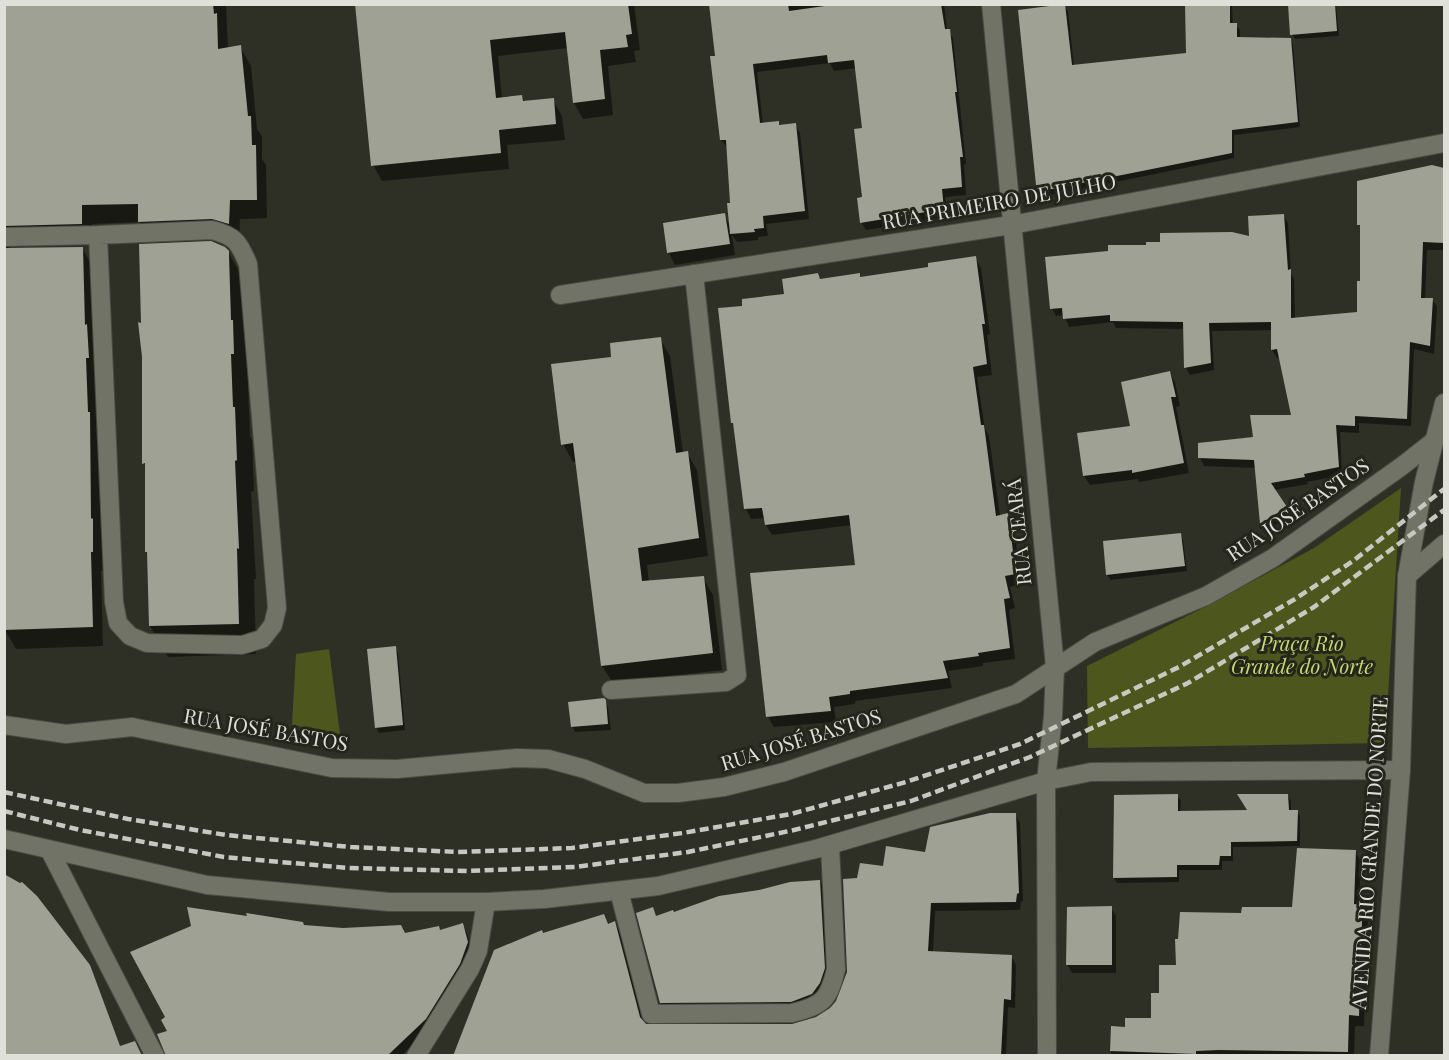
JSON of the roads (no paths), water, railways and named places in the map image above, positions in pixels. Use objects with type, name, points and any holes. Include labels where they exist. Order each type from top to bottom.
[{"type":"street","name":"RUA CEARÁ","points":[[992,4],[1011,225],[1055,667],[1053,716],[1046,781],[1047,1056]]},
{"type":"street","name":"RUA PRIMEIRO DE JULHO","points":[[560,295],[1011,225],[1444,143]]},
{"type":"street","points":[[4,237],[98,236],[212,230],[229,234],[241,246],[248,264],[277,608],[273,625],[262,639],[242,645],[147,643],[130,636],[118,623],[114,602],[98,236]]},
{"type":"street","points":[[611,690],[726,682],[736,675],[693,274]]},
{"type":"street","name":"AVENIDA RIO GRANDE DO NORTE","points":[[1379,1056],[1401,770],[1407,576],[1424,482],[1444,403]]},
{"type":"street","name":"RUA JOSÉ BASTOS","points":[[4,725],[66,734],[132,727],[332,768],[397,769],[518,758],[548,759],[585,770],[644,793],[678,793],[724,788],[784,772],[1016,694],[1095,642],[1206,596],[1273,558],[1435,440]]},
{"type":"street","points":[[1407,576],[1444,544]]},
{"type":"street","points":[[4,839],[207,885],[390,902],[486,902],[544,899],[658,886],[830,846],[1046,781],[1091,772],[1401,770]]},
{"type":"street","points":[[619,891],[651,1014],[792,1013],[810,1009],[828,996],[836,969],[830,846]]},
{"type":"street","points":[[50,851],[155,1056]]},
{"type":"street","points":[[416,1056],[470,969],[478,951],[486,902]]},
{"type":"railway","points":[[4,792],[128,819],[226,835],[351,847],[458,852],[572,848],[683,833],[791,814],[906,782],[1020,744],[1179,667],[1295,599],[1353,561],[1444,489]]},
{"type":"railway","points":[[4,811],[80,830],[224,857],[349,868],[467,871],[575,867],[688,852],[794,830],[911,801],[1030,757],[1188,683],[1314,607],[1444,510]]},
{"type":"park label","name":"Praça Rio Grande do Norte","points":[[1302,656]]}]
